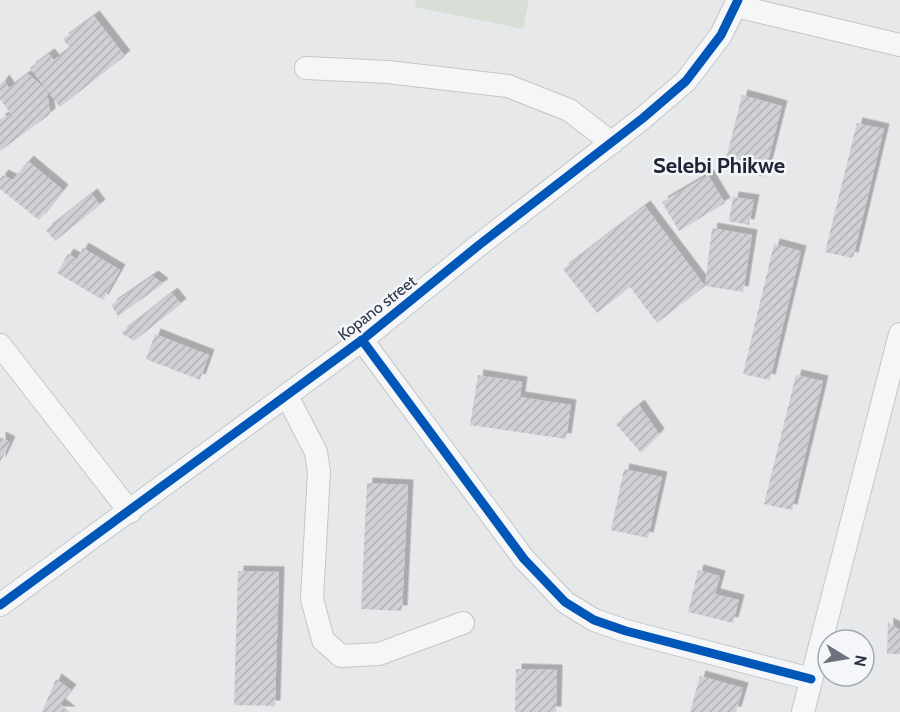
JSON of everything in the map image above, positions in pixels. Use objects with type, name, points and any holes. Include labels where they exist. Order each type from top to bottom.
[{"type":"street","points":[[737,3],[900,45]]},
{"type":"street","name":"Kopano street","points":[[0,605],[362,340],[479,245],[612,143],[686,81],[721,35],[737,3]]},
{"type":"street","points":[[306,68],[388,72],[508,86],[569,110],[612,143]]},
{"type":"street","points":[[803,712],[900,334]]},
{"type":"street","points":[[362,340],[524,559],[570,606],[594,620],[626,631],[811,679]]},
{"type":"street","points":[[0,345],[130,512]]},
{"type":"street","points":[[287,396],[316,453],[319,472],[312,598],[323,640],[341,656],[379,654],[463,623]]},
{"type":"shaded area","points":[[416,0],[529,0],[523,29],[415,7]]},
{"type":"building","points":[[94,16],[125,56],[60,107],[30,68],[49,54],[54,60],[70,48],[63,39]]},
{"type":"building","points":[[28,74],[47,90],[50,114],[0,151],[0,119],[11,114],[0,99],[0,85],[4,80],[9,88]]},
{"type":"building","points":[[742,95],[782,106],[764,177],[724,167]]},
{"type":"building","points":[[857,123],[884,129],[853,258],[825,252]]},
{"type":"building","points":[[28,161],[63,190],[39,220],[0,189],[0,179],[3,175],[13,180]]},
{"type":"building","points":[[708,175],[725,203],[679,231],[662,202]]},
{"type":"building","points":[[92,194],[100,205],[55,241],[46,230]]},
{"type":"building","points":[[733,197],[754,200],[749,225],[729,221]]},
{"type":"building","points":[[645,206],[705,286],[657,323],[630,287],[597,313],[563,269]]},
{"type":"building","points":[[712,228],[752,235],[743,292],[705,286]]},
{"type":"building","points":[[774,244],[801,251],[770,380],[743,374]]},
{"type":"building","points":[[83,248],[120,270],[103,300],[57,273],[68,254],[77,259]]},
{"type":"building","points":[[153,276],[163,284],[118,316],[111,305]]},
{"type":"building","points":[[172,293],[181,304],[134,341],[121,333]]},
{"type":"building","points":[[155,334],[209,355],[200,380],[146,359]]},
{"type":"building","points":[[478,375],[522,382],[520,397],[571,405],[566,439],[470,425]]},
{"type":"building","points":[[796,375],[823,381],[792,510],[764,504]]},
{"type":"building","points":[[639,405],[659,434],[641,453],[616,424]]},
{"type":"building","points":[[0,437],[10,442],[0,463]]},
{"type":"building","points":[[624,469],[662,477],[648,538],[611,530]]},
{"type":"building","points":[[367,483],[408,485],[402,611],[361,609]]},
{"type":"building","points":[[698,570],[720,576],[715,594],[739,600],[733,623],[688,612]]},
{"type":"building","points":[[238,571],[279,572],[275,706],[234,705]]},
{"type":"building","points":[[888,623],[900,630],[900,654],[887,654]]},
{"type":"building","points":[[516,669],[557,670],[556,712],[515,712]]},
{"type":"building","points":[[700,676],[743,688],[736,712],[690,712]]},
{"type":"building","points":[[56,679],[71,690],[60,704],[70,712],[42,712]]},
{"type":"cycle path","points":[[0,605],[362,340],[479,245],[643,118],[686,81],[721,35],[738,0]]},
{"type":"cycle path","points":[[362,340],[524,559],[565,602],[594,620],[626,631],[811,679]]},
{"type":"district","name":"Selebi Phikwe","points":[[719,165]]}]
